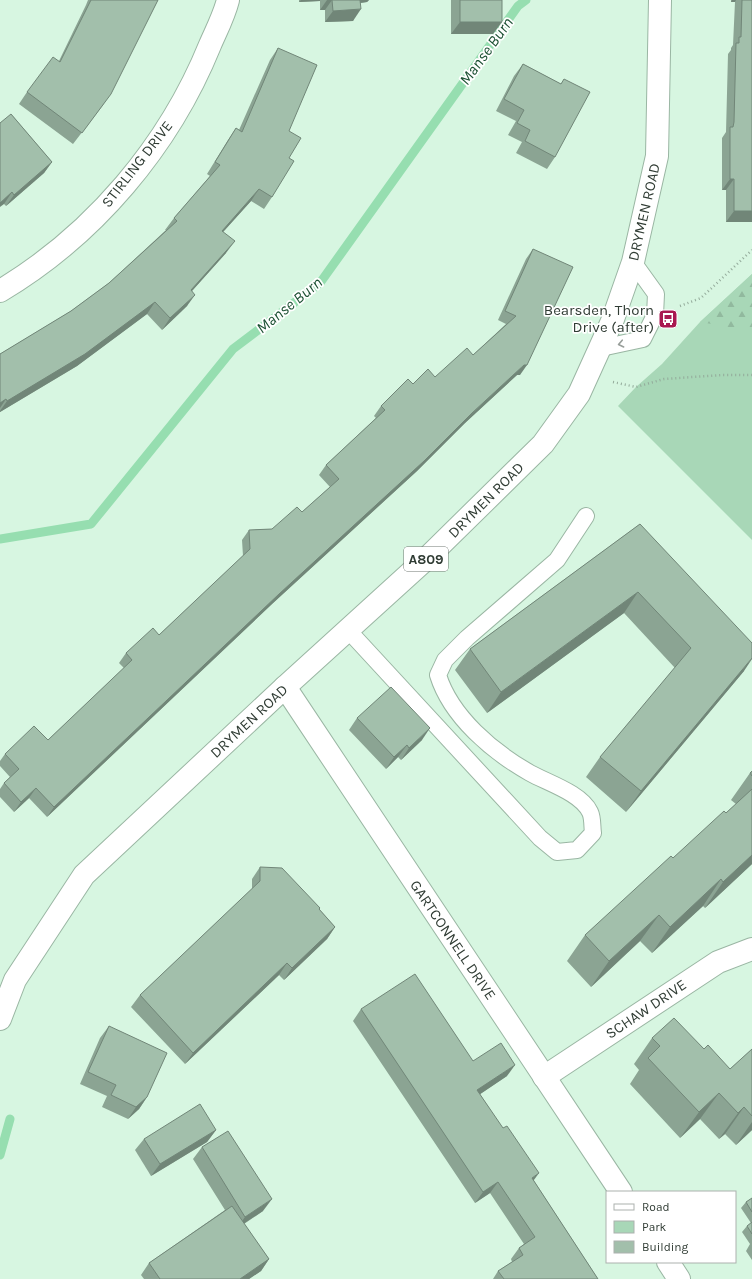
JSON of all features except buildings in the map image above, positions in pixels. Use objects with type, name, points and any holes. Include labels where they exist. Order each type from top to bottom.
[{"type":"main road","name":"STIRLING DRIVE","points":[[0,291],[23,277],[59,250],[91,222],[125,185],[170,124],[199,72],[228,0]]},
{"type":"main road","name":"DRYMEN ROAD","points":[[0,1019],[15,980],[84,875],[285,687],[427,558],[543,444],[579,394],[601,348],[634,262],[657,156],[660,0]]},
{"type":"main road","name":"GARTCONNELL DRIVE","points":[[285,687],[620,1191]]},
{"type":"main road","name":"SCHAW DRIVE","points":[[544,1077],[718,962],[752,949]]},
{"type":"main road","points":[[669,1263],[679,1279]]},
{"type":"lane","points":[[601,348],[643,339],[655,315],[656,294],[634,262]]},
{"type":"lane","points":[[347,630],[540,838],[557,852],[577,850],[593,833],[590,812],[576,796],[529,772],[490,745],[466,723],[443,690],[438,675],[445,660],[467,638],[557,560],[586,516]]},
{"type":"path","points":[[655,315],[701,298],[752,250]]},
{"type":"path","points":[[588,376],[636,387],[664,379],[722,375],[752,375]]},
{"type":"green space","points":[[752,274],[752,540],[618,406],[636,387],[662,364],[700,322]]},
{"type":"green space","points":[[752,274],[752,331],[700,322]]},
{"type":"waterway","name":"Manse Burn","points":[[0,539],[91,524],[233,349],[320,283],[518,6],[526,0]]},
{"type":"waterway","name":"Manse Burn","points":[[0,1155],[10,1119]]},
{"type":"place","name":"Bearsden, Thorn Drive (after)","points":[[668,319]]}]
